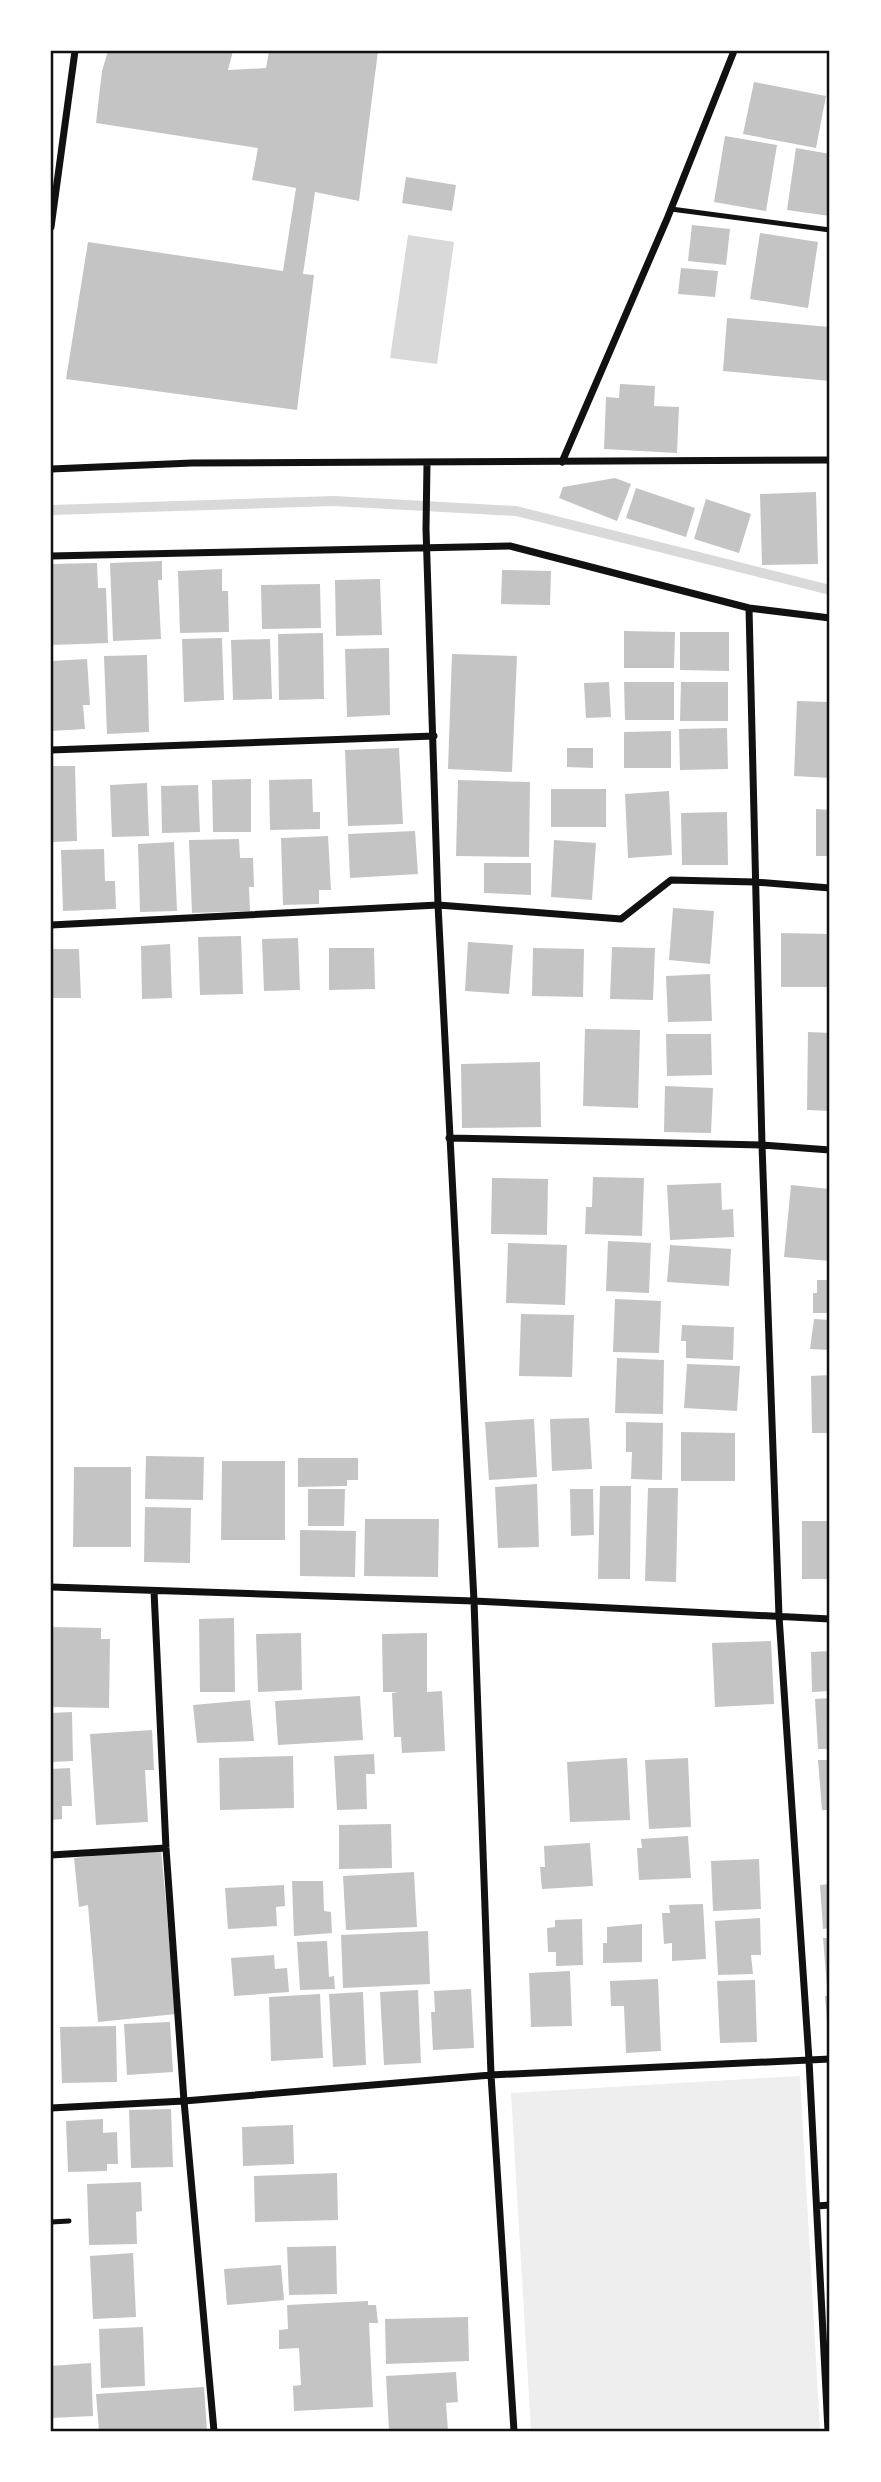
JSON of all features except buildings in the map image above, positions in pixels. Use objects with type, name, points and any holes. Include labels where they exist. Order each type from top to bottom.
[{"type":"street","points":[[51,227],[75,51]]},
{"type":"street","points":[[562,462],[671,209],[734,51]]},
{"type":"street","points":[[51,469],[192,463],[830,460]]},
{"type":"street","points":[[427,463],[426,529],[438,905],[474,1601],[491,2075],[514,2431]]},
{"type":"street","points":[[51,556],[510,546],[750,608],[830,618]]},
{"type":"street","points":[[750,608],[762,1145],[779,1616],[827,2365],[828,2431]]},
{"type":"street","points":[[51,750],[434,736]]},
{"type":"street","points":[[51,925],[438,905],[621,919],[671,880],[755,882],[830,888]]},
{"type":"street","points":[[449,1138],[762,1145],[830,1150]]},
{"type":"street","points":[[51,1587],[474,1601],[830,1619]]},
{"type":"street","points":[[154,1591],[166,1848],[184,2101],[214,2431]]},
{"type":"street","points":[[51,1855],[166,1848]]},
{"type":"street","points":[[51,2108],[184,2101],[491,2075],[830,2059]]},
{"type":"street","points":[[817,2206],[830,2205]]},
{"type":"lane","points":[[671,209],[830,230]]},
{"type":"lane","points":[[51,2222],[69,2221]]},
{"type":"shaded area","points":[[408,235],[454,242],[437,364],[390,358]]},
{"type":"shaded area","points":[[800,2076],[820,2431],[531,2431],[511,2093]]},
{"type":"waterway","points":[[51,510],[334,501],[516,511],[830,590]]}]
